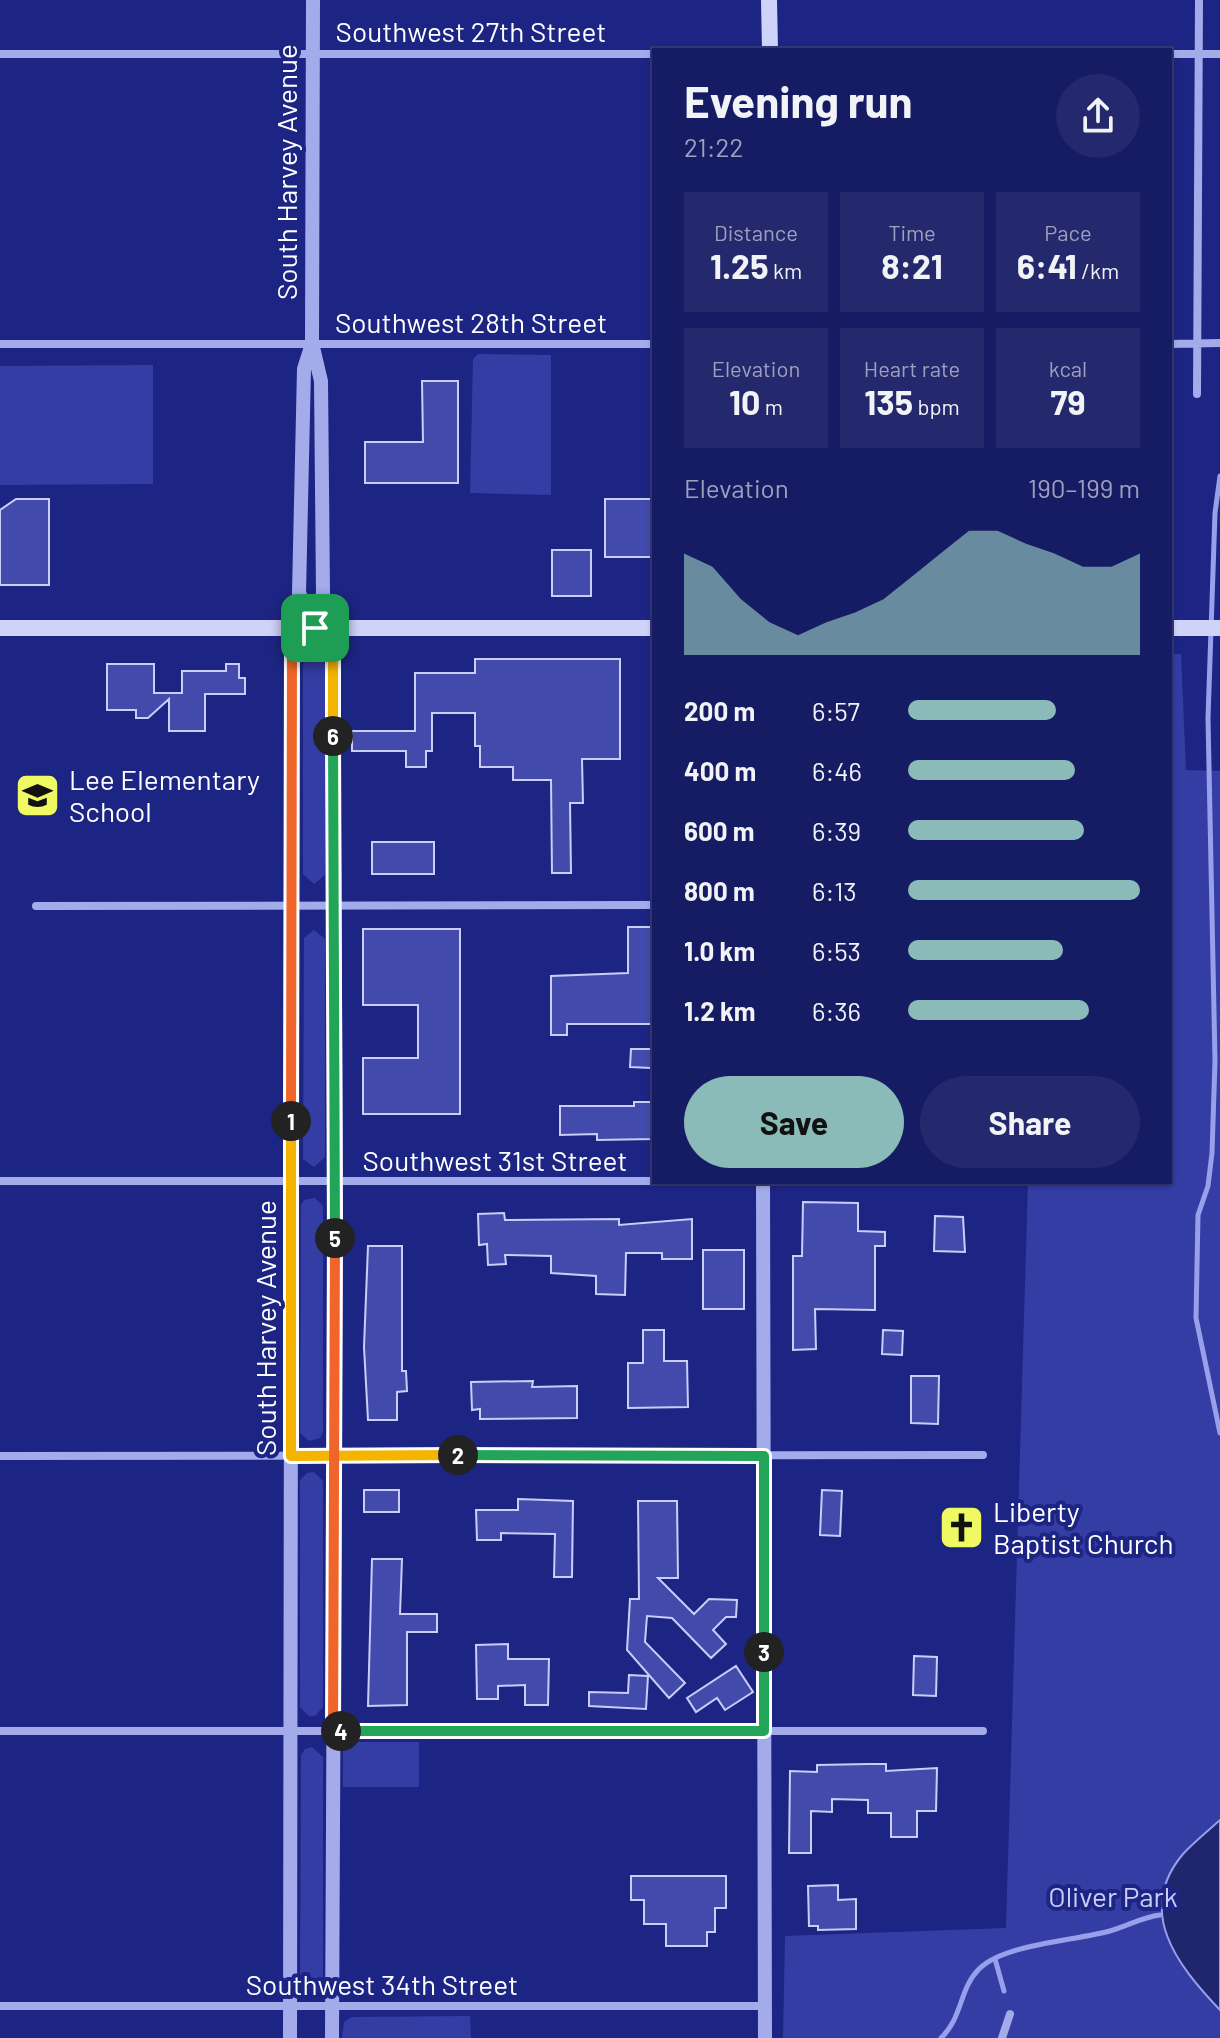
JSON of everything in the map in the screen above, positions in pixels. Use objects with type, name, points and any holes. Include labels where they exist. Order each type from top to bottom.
[{"type":"main road","points":[[769,0],[770,48]]},
{"type":"main road","points":[[0,628],[652,628]]},
{"type":"main road","points":[[1172,628],[1220,628]]},
{"type":"street","name":"South Harvey Avenue","points":[[290,2038],[292,652],[315,628],[323,593],[321,381],[312,343],[313,0]]},
{"type":"street","points":[[1197,394],[1199,0]]},
{"type":"street","name":"Southwest 27th Street","points":[[0,54],[652,54]]},
{"type":"street","points":[[1172,54],[1220,54]]},
{"type":"street","name":"South Harvey Avenue","points":[[312,343],[304,369],[299,593],[315,628],[333,652],[336,1183],[332,2038]]},
{"type":"street","points":[[1172,344],[1220,343]]},
{"type":"street","name":"Southwest 28th Street","points":[[0,344],[652,344]]},
{"type":"street","points":[[36,906],[652,905]]},
{"type":"street","name":"Southwest 31st Street","points":[[0,1181],[652,1181]]},
{"type":"street","points":[[763,1184],[765,2038]]},
{"type":"street","points":[[0,1456],[983,1455]]},
{"type":"street","points":[[0,1731],[983,1731]]},
{"type":"street","name":"Southwest 34th Street","points":[[0,2006],[765,2006]]},
{"type":"street","points":[[1002,2038],[1010,2014]]},
{"type":"green space","points":[[478,354],[551,355],[551,495],[470,493],[473,359]]},
{"type":"green space","points":[[153,365],[153,484],[0,485],[0,366]]},
{"type":"green space","name":"Oliver Park","points":[[1172,654],[1181,654],[1186,770],[1220,771],[1220,2038],[783,2038],[785,1936],[1006,1928],[1028,1184],[1172,1184]]},
{"type":"green space","points":[[310,655],[317,655],[325,664],[325,875],[314,884],[303,874],[303,664]]},
{"type":"green space","points":[[314,930],[325,939],[325,1157],[314,1167],[303,1159],[304,938]]},
{"type":"green space","points":[[315,1198],[323,1206],[323,1432],[320,1438],[309,1441],[300,1433],[301,1205],[304,1200]]},
{"type":"green space","points":[[314,1472],[323,1481],[323,1707],[315,1716],[309,1716],[300,1707],[300,1480],[307,1473]]},
{"type":"green space","points":[[354,1742],[419,1742],[419,1787],[343,1787],[343,1751]]},
{"type":"green space","points":[[312,1747],[323,1757],[323,1979],[320,1987],[308,1991],[300,1980],[301,1755],[305,1749]]},
{"type":"green space","points":[[470,2016],[471,2038],[342,2038],[344,2022],[352,2017]]},
{"type":"shaded area","points":[[1220,1820],[1220,2010],[1189,1975],[1177,1956],[1162,1917],[1162,1896],[1169,1875],[1183,1854]]},
{"type":"building","points":[[422,381],[458,381],[458,483],[365,483],[365,442],[423,442]]},
{"type":"building","points":[[16,499],[49,499],[49,585],[0,585],[0,510]]},
{"type":"building","points":[[605,499],[652,499],[652,557],[605,557]]},
{"type":"building","points":[[552,550],[591,550],[591,596],[552,596]]},
{"type":"building","points":[[475,659],[620,659],[620,759],[582,759],[583,803],[570,803],[571,873],[552,873],[551,780],[513,780],[513,767],[480,767],[480,746],[475,746],[475,713],[432,713],[432,751],[426,751],[426,767],[406,767],[406,751],[352,751],[352,731],[415,731],[415,673],[475,673]]},
{"type":"building","points":[[107,664],[154,664],[154,693],[182,693],[182,671],[226,671],[226,664],[239,664],[239,678],[245,678],[245,694],[205,694],[205,731],[169,731],[169,699],[148,718],[136,718],[136,710],[107,710]]},
{"type":"building","points":[[372,842],[434,842],[434,874],[372,874]]},
{"type":"building","points":[[628,927],[652,927],[652,1024],[567,1024],[567,1035],[551,1035],[551,976],[628,973]]},
{"type":"building","points":[[363,929],[460,929],[460,1114],[363,1114],[363,1058],[418,1058],[418,1005],[363,1005]]},
{"type":"building","points":[[631,1049],[652,1049],[651,1068],[630,1067]]},
{"type":"building","points":[[634,1102],[652,1102],[652,1139],[597,1140],[597,1134],[560,1135],[560,1106],[634,1106]]},
{"type":"building","points":[[803,1202],[858,1203],[858,1231],[885,1232],[885,1246],[875,1246],[875,1310],[815,1309],[816,1349],[793,1350],[793,1256],[802,1256]]},
{"type":"building","points":[[504,1213],[505,1220],[619,1219],[619,1225],[692,1219],[692,1259],[662,1259],[662,1253],[626,1253],[625,1295],[596,1294],[596,1276],[551,1273],[551,1256],[505,1255],[506,1264],[488,1265],[487,1244],[479,1245],[478,1214]]},
{"type":"building","points":[[935,1216],[963,1217],[965,1252],[934,1251]]},
{"type":"building","points":[[368,1246],[402,1246],[402,1371],[406,1371],[407,1391],[397,1392],[397,1420],[368,1420],[364,1347]]},
{"type":"building","points":[[703,1250],[744,1250],[744,1309],[703,1309]]},
{"type":"building","points":[[643,1330],[664,1330],[664,1361],[687,1361],[688,1407],[628,1408],[628,1363],[643,1363]]},
{"type":"building","points":[[883,1330],[903,1331],[902,1355],[882,1354]]},
{"type":"building","points":[[911,1376],[939,1376],[938,1424],[911,1423]]},
{"type":"building","points":[[533,1381],[532,1387],[577,1386],[577,1418],[480,1419],[480,1409],[472,1410],[471,1382]]},
{"type":"building","points":[[364,1490],[399,1490],[399,1512],[364,1512]]},
{"type":"building","points":[[822,1490],[842,1491],[840,1536],[820,1535]]},
{"type":"building","points":[[518,1499],[573,1501],[572,1577],[554,1577],[555,1534],[501,1533],[501,1540],[477,1540],[476,1510],[518,1510]]},
{"type":"building","points":[[638,1501],[677,1501],[678,1578],[658,1578],[694,1614],[709,1599],[737,1600],[736,1617],[726,1617],[713,1630],[726,1644],[711,1658],[672,1618],[647,1616],[645,1642],[685,1683],[669,1698],[627,1650],[630,1599],[639,1599]]},
{"type":"building","points":[[372,1559],[402,1559],[400,1614],[437,1614],[437,1632],[407,1632],[407,1705],[368,1706]]},
{"type":"building","points":[[508,1644],[508,1659],[549,1659],[548,1705],[525,1705],[525,1685],[498,1686],[498,1699],[477,1699],[476,1645]]},
{"type":"building","points":[[914,1656],[937,1657],[936,1696],[913,1695]]},
{"type":"building","points":[[736,1666],[753,1692],[725,1710],[717,1698],[696,1712],[687,1698]]},
{"type":"building","points":[[629,1675],[648,1676],[646,1709],[589,1706],[589,1692],[628,1693]]},
{"type":"building","points":[[886,1764],[886,1771],[937,1768],[936,1811],[917,1811],[917,1837],[891,1837],[891,1813],[868,1813],[868,1800],[832,1799],[832,1812],[811,1811],[811,1853],[789,1853],[790,1771],[817,1772],[817,1765]]},
{"type":"building","points":[[631,1876],[726,1876],[726,1908],[715,1908],[715,1932],[707,1932],[707,1946],[666,1946],[666,1924],[644,1924],[644,1900],[631,1900]]},
{"type":"building","points":[[838,1885],[838,1900],[856,1899],[856,1929],[818,1930],[818,1926],[809,1926],[808,1886]]},
{"type":"waterway","points":[[1220,476],[1215,513],[1208,718],[1215,1061],[1212,1153],[1208,1186],[1198,1215],[1196,1318],[1220,1433]]},
{"type":"waterway","points":[[941,2038],[953,2021],[973,1977],[991,1960],[1024,1948],[1098,1934],[1160,1915]]},
{"type":"waterway","points":[[995,1959],[1004,1991]]},
{"type":"place","name":"Lee Elementary School","points":[[38,795]]},
{"type":"place","name":"Liberty Baptist Church","points":[[962,1527]]},
{"type":"route","points":[[315,628],[292,652],[291,1456],[333,1456],[463,1455],[764,1456],[764,1731],[333,1731],[333,1456],[336,1183],[333,652],[315,628]]}]
